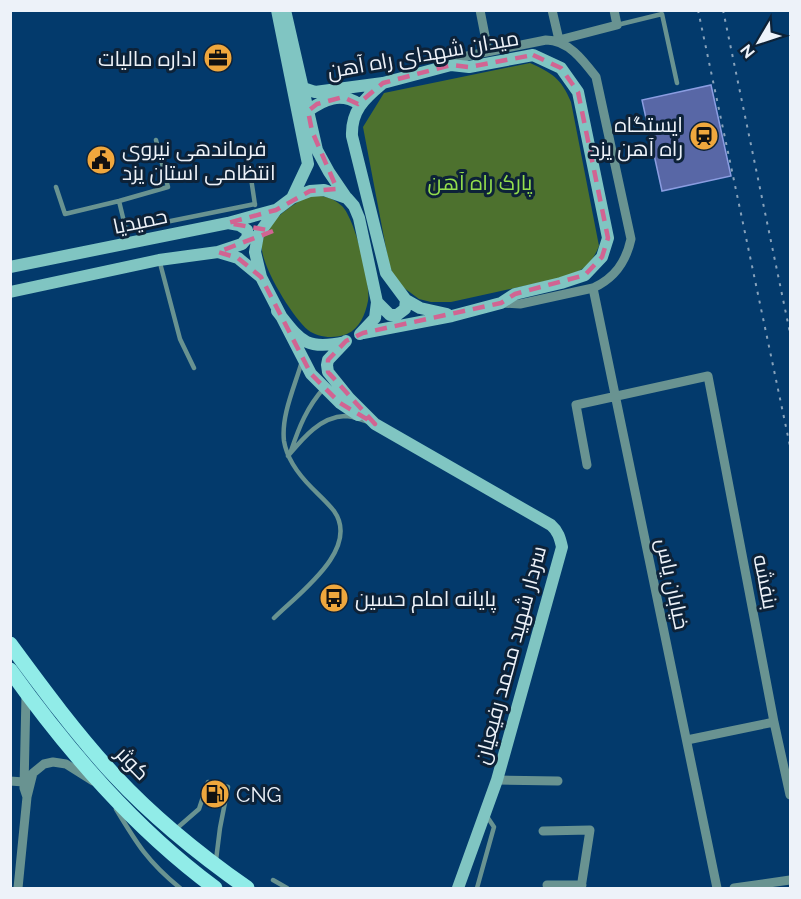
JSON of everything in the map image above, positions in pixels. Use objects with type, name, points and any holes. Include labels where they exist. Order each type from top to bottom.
[{"type":"main road","points":[[277,10],[308,164],[292,198]]},
{"type":"main road","points":[[277,311],[297,336],[309,344],[324,346],[346,341],[363,333],[375,318],[377,302],[359,218],[354,206],[328,172],[317,150],[285,10]]},
{"type":"main road","name":"میدان شهدای راه آهن","points":[[303,87],[315,92],[383,83],[451,65],[469,67],[533,55],[561,68],[578,93],[608,238],[602,257],[585,275],[515,294],[501,303],[452,316],[363,333]]},
{"type":"main road","points":[[383,83],[359,104],[352,123],[352,136],[386,273],[406,300],[420,308],[452,316]]},
{"type":"main road","points":[[308,111],[317,104],[335,98],[351,99],[359,104]]},
{"type":"main road","points":[[347,198],[324,190],[310,190],[292,198],[276,210],[258,235],[255,252],[261,277],[311,374],[340,404],[375,424]]},
{"type":"main road","name":"حمیدیا","points":[[10,267],[228,223],[256,210],[276,210]]},
{"type":"main road","name":"حمیدیا","points":[[10,292],[159,260],[218,252],[242,244],[248,237],[246,230],[239,225],[228,223]]},
{"type":"main road","points":[[218,252],[238,258],[261,277]]},
{"type":"main road","points":[[377,302],[390,315],[401,312],[406,305],[406,300]]},
{"type":"main road","name":"سردار شهید محمد رفیعیان","points":[[346,341],[328,360],[328,372],[349,398],[375,424],[551,525],[556,529],[562,547],[497,780],[458,888]]},
{"type":"main road","name":"کوثر","points":[[10,644],[77,733],[115,777],[172,831],[247,888]]},
{"type":"main road","name":"کوثر","points":[[10,670],[63,741],[104,788],[138,824],[183,865],[215,888]]},
{"type":"street","points":[[480,10],[488,51]]},
{"type":"street","points":[[501,303],[520,304],[593,288],[614,274],[623,262],[631,239],[596,77],[582,59],[558,40],[552,10]]},
{"type":"street","points":[[451,65],[467,56],[546,40],[558,40],[617,25],[614,10]]},
{"type":"street","name":"خیابان یاس","points":[[593,288],[717,888]]},
{"type":"street","name":"بنفشه","points":[[615,395],[708,376],[790,795]]},
{"type":"street","points":[[587,465],[576,405],[615,395]]},
{"type":"street","points":[[26,691],[24,782],[27,797]]},
{"type":"street","points":[[687,740],[774,722]]},
{"type":"street","points":[[18,888],[27,797],[33,773],[44,764],[53,762],[66,764],[104,788]]},
{"type":"street","points":[[497,780],[558,781]]},
{"type":"street","points":[[10,781],[24,782]]},
{"type":"street","points":[[543,831],[590,830],[582,887],[547,885]]},
{"type":"street","points":[[10,846],[22,847]]},
{"type":"street","points":[[734,888],[790,880]]},
{"type":"lane","points":[[617,25],[662,14],[677,83]]},
{"type":"lane","points":[[56,187],[65,214],[168,187],[156,140]]},
{"type":"lane","points":[[120,201],[126,230],[256,210],[251,178]]},
{"type":"lane","points":[[159,260],[180,339],[194,368]]},
{"type":"lane","points":[[274,618],[329,564],[341,541],[335,513],[297,473],[288,456],[284,437],[285,417],[303,360]]},
{"type":"lane","points":[[288,456],[304,415],[324,388]]},
{"type":"lane","points":[[288,456],[302,438],[330,418],[347,416],[375,424]]},
{"type":"lane","points":[[172,831],[199,809],[208,782],[228,787],[216,866]]},
{"type":"lane","points":[[104,788],[138,847],[156,868],[180,888]]},
{"type":"lane","points":[[477,888],[494,827],[485,813]]},
{"type":"lane","points":[[273,880],[287,888]]},
{"type":"highlighted area","points":[[533,55],[561,68],[578,92],[608,238],[602,257],[585,275],[515,294],[501,303],[363,333],[346,341],[328,360],[328,372],[375,424],[340,403],[311,374],[261,277],[238,258],[218,252],[273,231],[228,223],[276,210],[310,191],[337,189],[312,131],[308,111],[317,104],[343,97],[358,104],[383,83],[451,65],[469,67]]},
{"type":"green space","name":"پارک راه آهن","points":[[530,63],[555,77],[571,102],[599,246],[586,266],[565,277],[451,302],[431,302],[419,299],[396,282],[389,264],[363,127],[384,93]]},
{"type":"green space","points":[[309,195],[327,197],[342,206],[357,237],[365,266],[368,301],[365,311],[355,328],[342,336],[317,335],[302,324],[278,289],[262,252],[265,235],[274,220]]},
{"type":"building","name":"ایستگاه راه آهن یزد","points":[[711,85],[731,176],[662,191],[642,100]]},
{"type":"railway","points":[[698,10],[790,446]]},
{"type":"railway","points":[[723,10],[790,333]]},
{"type":"place","name":"اداره مالیات","points":[[218,58]]},
{"type":"place","name":"ایستگاه راه آهن یزد","points":[[704,136]]},
{"type":"place","name":"فرماندهی نیروی انتظامی استان یزد","points":[[101,160]]},
{"type":"place","name":"پایانه امام حسین","points":[[334,598]]},
{"type":"place","name":"CNG","points":[[215,794]]}]
